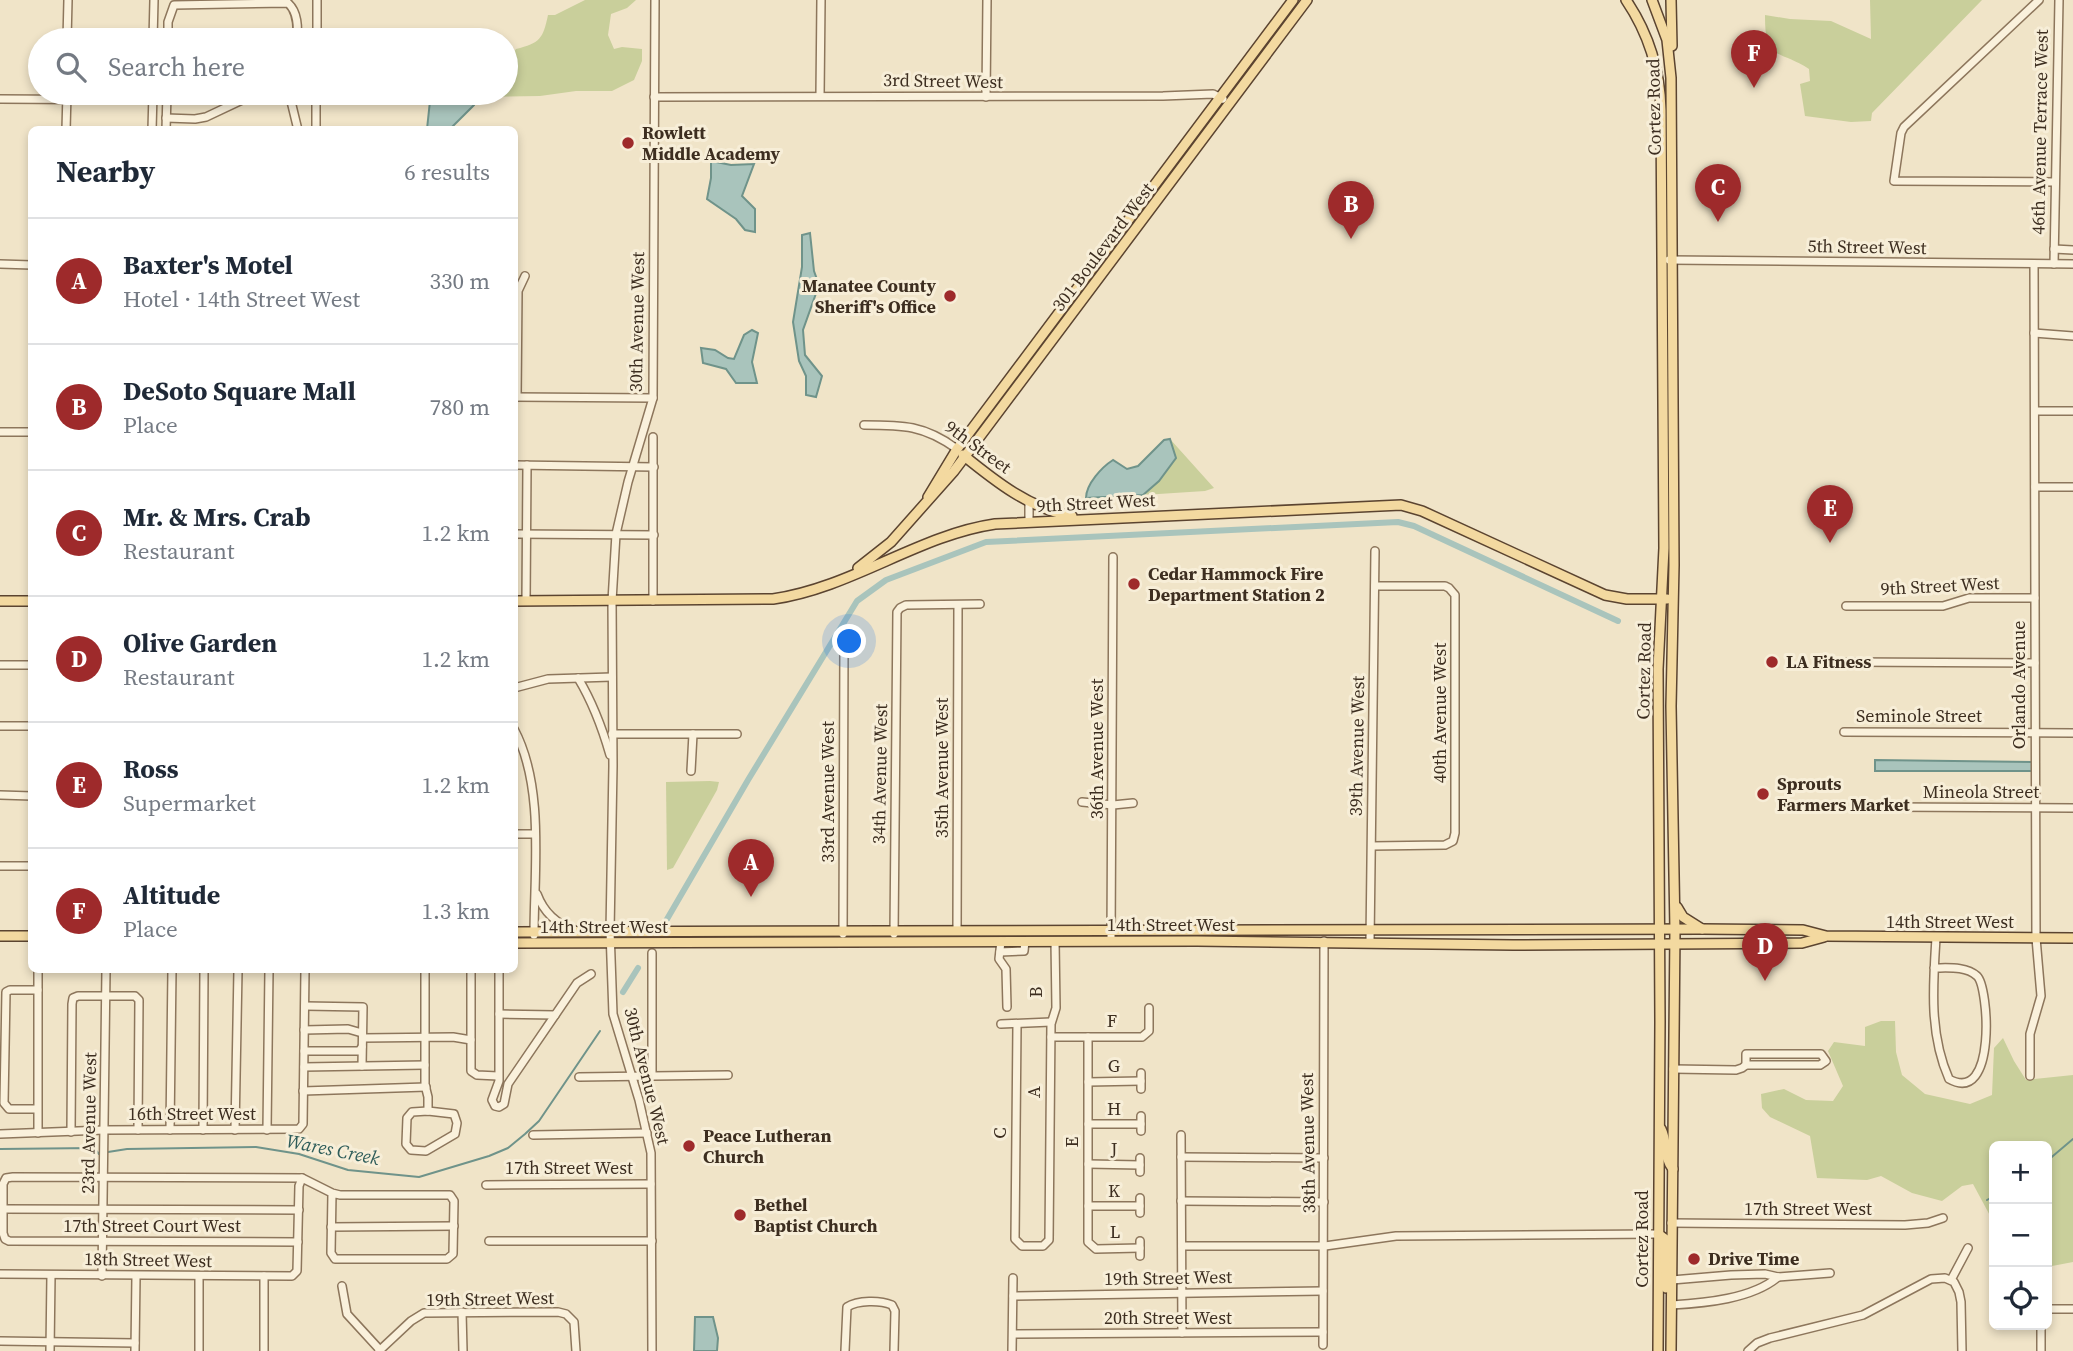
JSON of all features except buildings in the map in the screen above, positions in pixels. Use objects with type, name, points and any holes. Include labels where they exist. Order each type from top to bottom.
[{"type":"main road","name":"301 Boulevard West","points":[[835,581],[852,573],[880,552],[965,457],[1220,97],[1293,0]]},
{"type":"main road","name":"301 Boulevard West","points":[[919,510],[957,449],[1035,355],[1230,104],[1307,0]]},
{"type":"main road","name":"Cortez Road","points":[[1626,0],[1648,41],[1658,80],[1667,260]]},
{"type":"main road","name":"Cortez Road","points":[[1652,0],[1664,30],[1670,65],[1667,344],[1663,435],[1675,902],[1671,1351]]},
{"type":"main road","points":[[1670,65],[1671,0]]},
{"type":"main road","name":"Cortez Road","points":[[1658,1351],[1658,669],[1668,599],[1673,435],[1667,344]]},
{"type":"main road","name":"9th Street","points":[[957,449],[1029,502],[1057,513],[1090,519]]},
{"type":"main road","name":"9th Street West","points":[[518,601],[773,599],[814,590],[963,530],[995,524],[1401,505],[1422,511],[1605,595],[1627,599],[1668,599]]},
{"type":"main road","points":[[0,601],[28,601]]},
{"type":"main road","points":[[1675,902],[1683,917],[1702,929]]},
{"type":"main road","name":"14th Street West","points":[[518,932],[1702,929],[1803,930],[1826,936],[2073,939]]},
{"type":"main road","points":[[1483,944],[1534,939],[1541,931]]},
{"type":"main road","points":[[0,936],[28,936]]},
{"type":"main road","name":"14th Street West","points":[[518,943],[1802,943],[1826,936]]},
{"type":"main road","points":[[1659,1125],[1665,1140],[1666,1160],[1673,1170]]},
{"type":"main road","points":[[1659,1163],[1663,1175],[1664,1216],[1671,1223]]},
{"type":"main road","points":[[1658,1234],[1665,1239],[1666,1299],[1672,1317]]},
{"type":"street","points":[[67,28],[68,0]]},
{"type":"street","points":[[153,28],[154,0]]},
{"type":"street","points":[[317,0],[317,28]]},
{"type":"street","name":"30th Avenue West","points":[[652,1351],[651,1153],[613,1014],[610,931],[612,601],[616,534],[653,398],[655,0]]},
{"type":"street","points":[[820,96],[821,0]]},
{"type":"street","points":[[986,97],[987,0]]},
{"type":"street","points":[[2039,0],[1904,127],[1894,181],[2055,182]]},
{"type":"street","name":"46th Avenue Terrace West","points":[[2054,264],[2059,0]]},
{"type":"street","points":[[168,28],[174,5],[288,3],[296,17],[296,28]]},
{"type":"street","name":"3rd Street West","points":[[654,97],[1206,94],[1220,97]]},
{"type":"street","points":[[1220,97],[1230,104]]},
{"type":"street","points":[[0,99],[28,98]]},
{"type":"street","points":[[66,126],[67,105]]},
{"type":"street","points":[[152,126],[153,105]]},
{"type":"street","points":[[166,126],[167,105]]},
{"type":"street","points":[[166,118],[206,117],[232,105]]},
{"type":"street","points":[[292,105],[297,126]]},
{"type":"street","points":[[316,105],[316,126]]},
{"type":"street","points":[[2054,249],[2073,250]]},
{"type":"street","name":"5th Street West","points":[[1667,260],[2073,264]]},
{"type":"street","points":[[0,264],[28,265]]},
{"type":"street","name":"Orlando Avenue","points":[[2030,1076],[2030,1034],[2041,996],[2036,938],[2034,264]]},
{"type":"street","points":[[518,291],[525,276]]},
{"type":"street","points":[[2034,333],[2073,336]]},
{"type":"street","points":[[518,397],[653,398]]},
{"type":"street","points":[[2035,411],[2073,411]]},
{"type":"street","name":"9th Street","points":[[864,425],[912,426],[933,434],[957,449]]},
{"type":"street","points":[[0,432],[28,432]]},
{"type":"street","points":[[1663,435],[1673,435]]},
{"type":"street","points":[[653,437],[653,601]]},
{"type":"street","points":[[518,465],[654,467]]},
{"type":"street","points":[[526,601],[527,465]]},
{"type":"street","points":[[2035,487],[2073,487]]},
{"type":"street","points":[[1029,502],[1029,522]]},
{"type":"street","points":[[518,534],[654,535]]},
{"type":"street","name":"39th Avenue West","points":[[1370,941],[1375,551]]},
{"type":"street","name":"36th Avenue West","points":[[1111,941],[1114,805],[1113,557]]},
{"type":"street","name":"40th Avenue West","points":[[1372,846],[1438,846],[1453,841],[1455,833],[1455,595],[1449,588],[1375,586]]},
{"type":"street","name":"9th Street West","points":[[1846,606],[1943,606],[1969,598],[2035,598]]},
{"type":"street","points":[[958,605],[980,604]]},
{"type":"street","name":"34th Avenue West","points":[[894,941],[897,612],[906,605],[958,605]]},
{"type":"street","name":"35th Avenue West","points":[[957,930],[958,605]]},
{"type":"street","name":"33rd Avenue West","points":[[843,942],[844,643]]},
{"type":"street","points":[[1848,662],[2035,663]]},
{"type":"street","points":[[0,665],[28,665]]},
{"type":"street","points":[[518,687],[540,680],[612,677]]},
{"type":"street","name":"30th Avenue West","points":[[578,678],[600,723],[613,766]]},
{"type":"street","points":[[0,726],[28,726]]},
{"type":"street","name":"Seminole Street","points":[[1844,732],[2073,733]]},
{"type":"street","points":[[612,734],[737,734]]},
{"type":"street","points":[[691,771],[693,734]]},
{"type":"street","points":[[518,738],[531,780],[535,834],[534,943]]},
{"type":"street","points":[[0,795],[28,796]]},
{"type":"street","points":[[1082,802],[1114,805],[1133,803]]},
{"type":"street","name":"Mineola Street","points":[[1888,807],[2073,808]]},
{"type":"street","points":[[518,834],[535,834]]},
{"type":"street","points":[[0,866],[28,866]]},
{"type":"street","points":[[534,889],[550,916],[562,926],[579,932]]},
{"type":"street","points":[[1282,930],[1291,941]]},
{"type":"street","points":[[1934,968],[1972,973],[1983,984],[1985,1025],[1982,1064],[1974,1077],[1962,1083],[1949,1079],[1937,1048],[1933,997],[1934,968],[1936,938]]},
{"type":"street","points":[[1001,941],[999,959],[1006,969],[1007,1007]]},
{"type":"street","points":[[1000,952],[1024,951],[1025,941]]},
{"type":"street","name":"A","points":[[1047,1244],[1051,1024],[1056,1008],[1055,941]]},
{"type":"street","name":"38th Avenue West","points":[[1323,1345],[1324,941]]},
{"type":"street","name":"30th Avenue West","points":[[652,953],[652,1076]]},
{"type":"street","points":[[38,973],[38,1133]]},
{"type":"street","name":"23rd Avenue West","points":[[102,1276],[106,973]]},
{"type":"street","points":[[170,1130],[172,973]]},
{"type":"street","points":[[203,1130],[204,973]]},
{"type":"street","points":[[236,1130],[238,973]]},
{"type":"street","points":[[267,1130],[269,973]]},
{"type":"street","points":[[305,973],[303,1091],[426,1087]]},
{"type":"street","points":[[425,973],[428,1111]]},
{"type":"street","points":[[471,973],[472,1073],[498,1076]]},
{"type":"street","points":[[499,973],[498,1076],[502,1086],[577,983],[592,974]]},
{"type":"street","points":[[37,1109],[7,1108],[4,1102],[6,992],[38,990]]},
{"type":"street","points":[[71,1132],[73,998],[78,996],[137,997],[138,1130]]},
{"type":"street","points":[[305,1006],[363,1007],[362,1066]]},
{"type":"street","name":"F","points":[[1051,1037],[1145,1036],[1149,1031],[1149,1008]]},
{"type":"street","points":[[499,1014],[555,1015]]},
{"type":"street","points":[[1000,1024],[1051,1024]]},
{"type":"street","name":"C","points":[[1017,1024],[1017,1242],[1023,1246],[1047,1244]]},
{"type":"street","points":[[304,1030],[348,1029],[363,1035],[471,1040]]},
{"type":"street","name":"E","points":[[1088,1037],[1088,1242],[1091,1246]]},
{"type":"street","points":[[304,1051],[359,1051],[362,1046]]},
{"type":"street","points":[[1673,1069],[1736,1070],[1746,1065],[1820,1065],[1826,1061],[1821,1054],[1746,1054],[1746,1065]]},
{"type":"street","points":[[303,1067],[425,1065]]},
{"type":"street","points":[[579,1077],[728,1075]]},
{"type":"street","name":"G","points":[[1088,1082],[1141,1081]]},
{"type":"street","name":"16th Street West","points":[[0,1134],[104,1130],[299,1129],[303,1124],[303,1091]]},
{"type":"street","points":[[428,1111],[454,1114],[457,1123],[455,1134],[426,1151],[411,1150],[406,1144],[407,1118],[412,1112],[428,1111]]},
{"type":"street","name":"H","points":[[1088,1124],[1141,1124]]},
{"type":"street","points":[[533,1135],[647,1133]]},
{"type":"street","points":[[1181,1135],[1182,1334]]},
{"type":"street","points":[[1181,1157],[1324,1158]]},
{"type":"street","name":"J","points":[[1088,1164],[1140,1165]]},
{"type":"street","points":[[299,1210],[3,1209],[3,1184],[6,1178],[13,1177],[302,1178],[332,1193],[452,1196],[454,1226],[451,1257],[333,1257],[332,1193]]},
{"type":"street","points":[[298,1242],[302,1178]]},
{"type":"street","name":"17th Street West","points":[[486,1185],[651,1184]]},
{"type":"street","points":[[1181,1201],[1324,1202]]},
{"type":"street","name":"K","points":[[1088,1206],[1140,1206]]},
{"type":"street","name":"17th Street Court West","points":[[3,1209],[5,1239],[298,1242]]},
{"type":"street","name":"17th Street West","points":[[1671,1223],[1905,1225],[1928,1223],[1943,1217]]},
{"type":"street","points":[[331,1227],[454,1226]]},
{"type":"street","points":[[1182,1245],[1325,1246],[1396,1236],[1658,1234]]},
{"type":"street","points":[[489,1241],[652,1241]]},
{"type":"street","name":"18th Street West","points":[[0,1274],[199,1277],[295,1274],[298,1242]]},
{"type":"street","name":"L","points":[[1091,1246],[1097,1249],[1140,1248]]},
{"type":"street","points":[[1951,1280],[1968,1248]]},
{"type":"street","points":[[1672,1280],[1731,1275],[1765,1274],[1778,1277],[1830,1273]]},
{"type":"street","points":[[50,1351],[51,1275]]},
{"type":"street","points":[[0,1341],[135,1347],[135,1276]]},
{"type":"street","points":[[264,1276],[264,1351]]},
{"type":"street","points":[[199,1277],[199,1351]]},
{"type":"street","points":[[1672,1305],[1709,1301],[1760,1287],[1778,1277]]},
{"type":"street","points":[[1748,1351],[1757,1343],[1770,1338],[1863,1315],[1931,1279],[1940,1277],[1951,1280],[1959,1292],[1962,1351]]},
{"type":"street","points":[[1012,1351],[1013,1278]]},
{"type":"street","points":[[342,1286],[347,1314],[379,1351]]},
{"type":"street","name":"19th Street West","points":[[1013,1296],[1323,1291]]},
{"type":"street","points":[[845,1351],[846,1310],[850,1304],[886,1302],[894,1307],[894,1351]]},
{"type":"street","points":[[2052,1309],[2073,1309]]},
{"type":"street","name":"19th Street West","points":[[379,1351],[418,1315],[433,1312],[558,1312],[571,1318],[575,1327],[576,1351]]},
{"type":"street","points":[[462,1312],[463,1351]]},
{"type":"street","points":[[2041,1330],[2041,1351]]},
{"type":"street","name":"20th Street West","points":[[1013,1334],[1323,1332]]},
{"type":"green space","points":[[585,0],[636,0],[627,8],[611,14],[608,35],[614,49],[642,49],[642,61],[634,80],[612,91],[518,96],[518,48],[539,39],[548,15],[555,15]]},
{"type":"green space","points":[[1870,0],[1982,0],[1872,113],[1871,121],[1851,122],[1805,116],[1800,84],[1810,81],[1809,69],[1770,47],[1765,15],[1831,21],[1871,39]]},
{"type":"green space","points":[[1170,439],[1214,488],[1205,491],[1143,495],[1159,481],[1176,458]]},
{"type":"green space","points":[[666,782],[719,782],[717,790],[673,868],[667,870]]},
{"type":"green space","points":[[1881,1021],[1895,1021],[1896,1052],[1902,1075],[1925,1094],[1970,1104],[1992,1095],[1994,1048],[2003,1038],[2026,1080],[2073,1075],[2073,1262],[2052,1266],[2052,1141],[1989,1141],[1989,1214],[1973,1184],[1962,1186],[1942,1201],[1912,1193],[1881,1176],[1867,1180],[1817,1178],[1810,1136],[1770,1117],[1762,1108],[1761,1094],[1784,1089],[1806,1100],[1833,1101],[1843,1086],[1828,1051],[1834,1042],[1865,1046],[1865,1027]]},
{"type":"water","points":[[430,105],[474,105],[453,126],[427,126]]},
{"type":"water","points":[[711,161],[731,165],[754,164],[742,196],[755,209],[755,232],[745,230],[736,219],[707,199]]},
{"type":"water","points":[[810,233],[814,271],[819,285],[803,330],[805,355],[822,376],[816,397],[806,395],[806,376],[799,361],[793,322],[802,267],[802,235]]},
{"type":"water","points":[[752,330],[758,333],[752,362],[757,383],[736,383],[726,369],[703,363],[701,348],[715,350],[734,359],[744,335]]},
{"type":"water","points":[[1170,439],[1176,458],[1159,481],[1143,495],[1086,498],[1095,476],[1113,460],[1127,469],[1138,466],[1164,440]]},
{"type":"water","points":[[1875,760],[2032,762],[2032,771],[1875,771]]},
{"type":"water","points":[[695,1317],[713,1317],[718,1338],[717,1351],[694,1351]]},
{"type":"waterway","points":[[663,926],[857,601],[886,580],[986,542],[1398,522],[1414,526],[1618,621]]},
{"type":"waterway","points":[[623,992],[638,968]]},
{"type":"waterway","name":"Wares Creek","points":[[108,1152],[127,1149],[256,1147],[299,1154],[348,1170],[419,1177],[508,1148],[539,1121],[600,1031]]},
{"type":"waterway","points":[[2052,1157],[2073,1139]]},
{"type":"waterway","name":"Wares Creek","points":[[0,1149],[94,1148],[99,1154],[102,1153]]},
{"type":"place","name":"Altitude","points":[[1754,88]]},
{"type":"place","name":"Rowlett Middle Academy","points":[[628,143]]},
{"type":"place","name":"Mr. & Mrs. Crab","points":[[1718,222]]},
{"type":"place","name":"DeSoto Square Mall","points":[[1351,239]]},
{"type":"place","name":"Manatee County Sheriff's Office","points":[[950,296]]},
{"type":"place","name":"Ross","points":[[1830,543]]},
{"type":"place","name":"Cedar Hammock Fire Department Station 2","points":[[1134,584]]},
{"type":"place","name":"LA Fitness","points":[[1772,662]]},
{"type":"place","name":"Sprouts Farmers Market","points":[[1763,794]]},
{"type":"place","name":"Baxter's Motel","points":[[751,897]]},
{"type":"place","name":"Olive Garden","points":[[1765,981]]},
{"type":"place","name":"Peace Lutheran Church","points":[[689,1146]]},
{"type":"place","name":"Bethel Baptist Church","points":[[740,1215]]},
{"type":"place","name":"Drive Time","points":[[1694,1259]]}]
